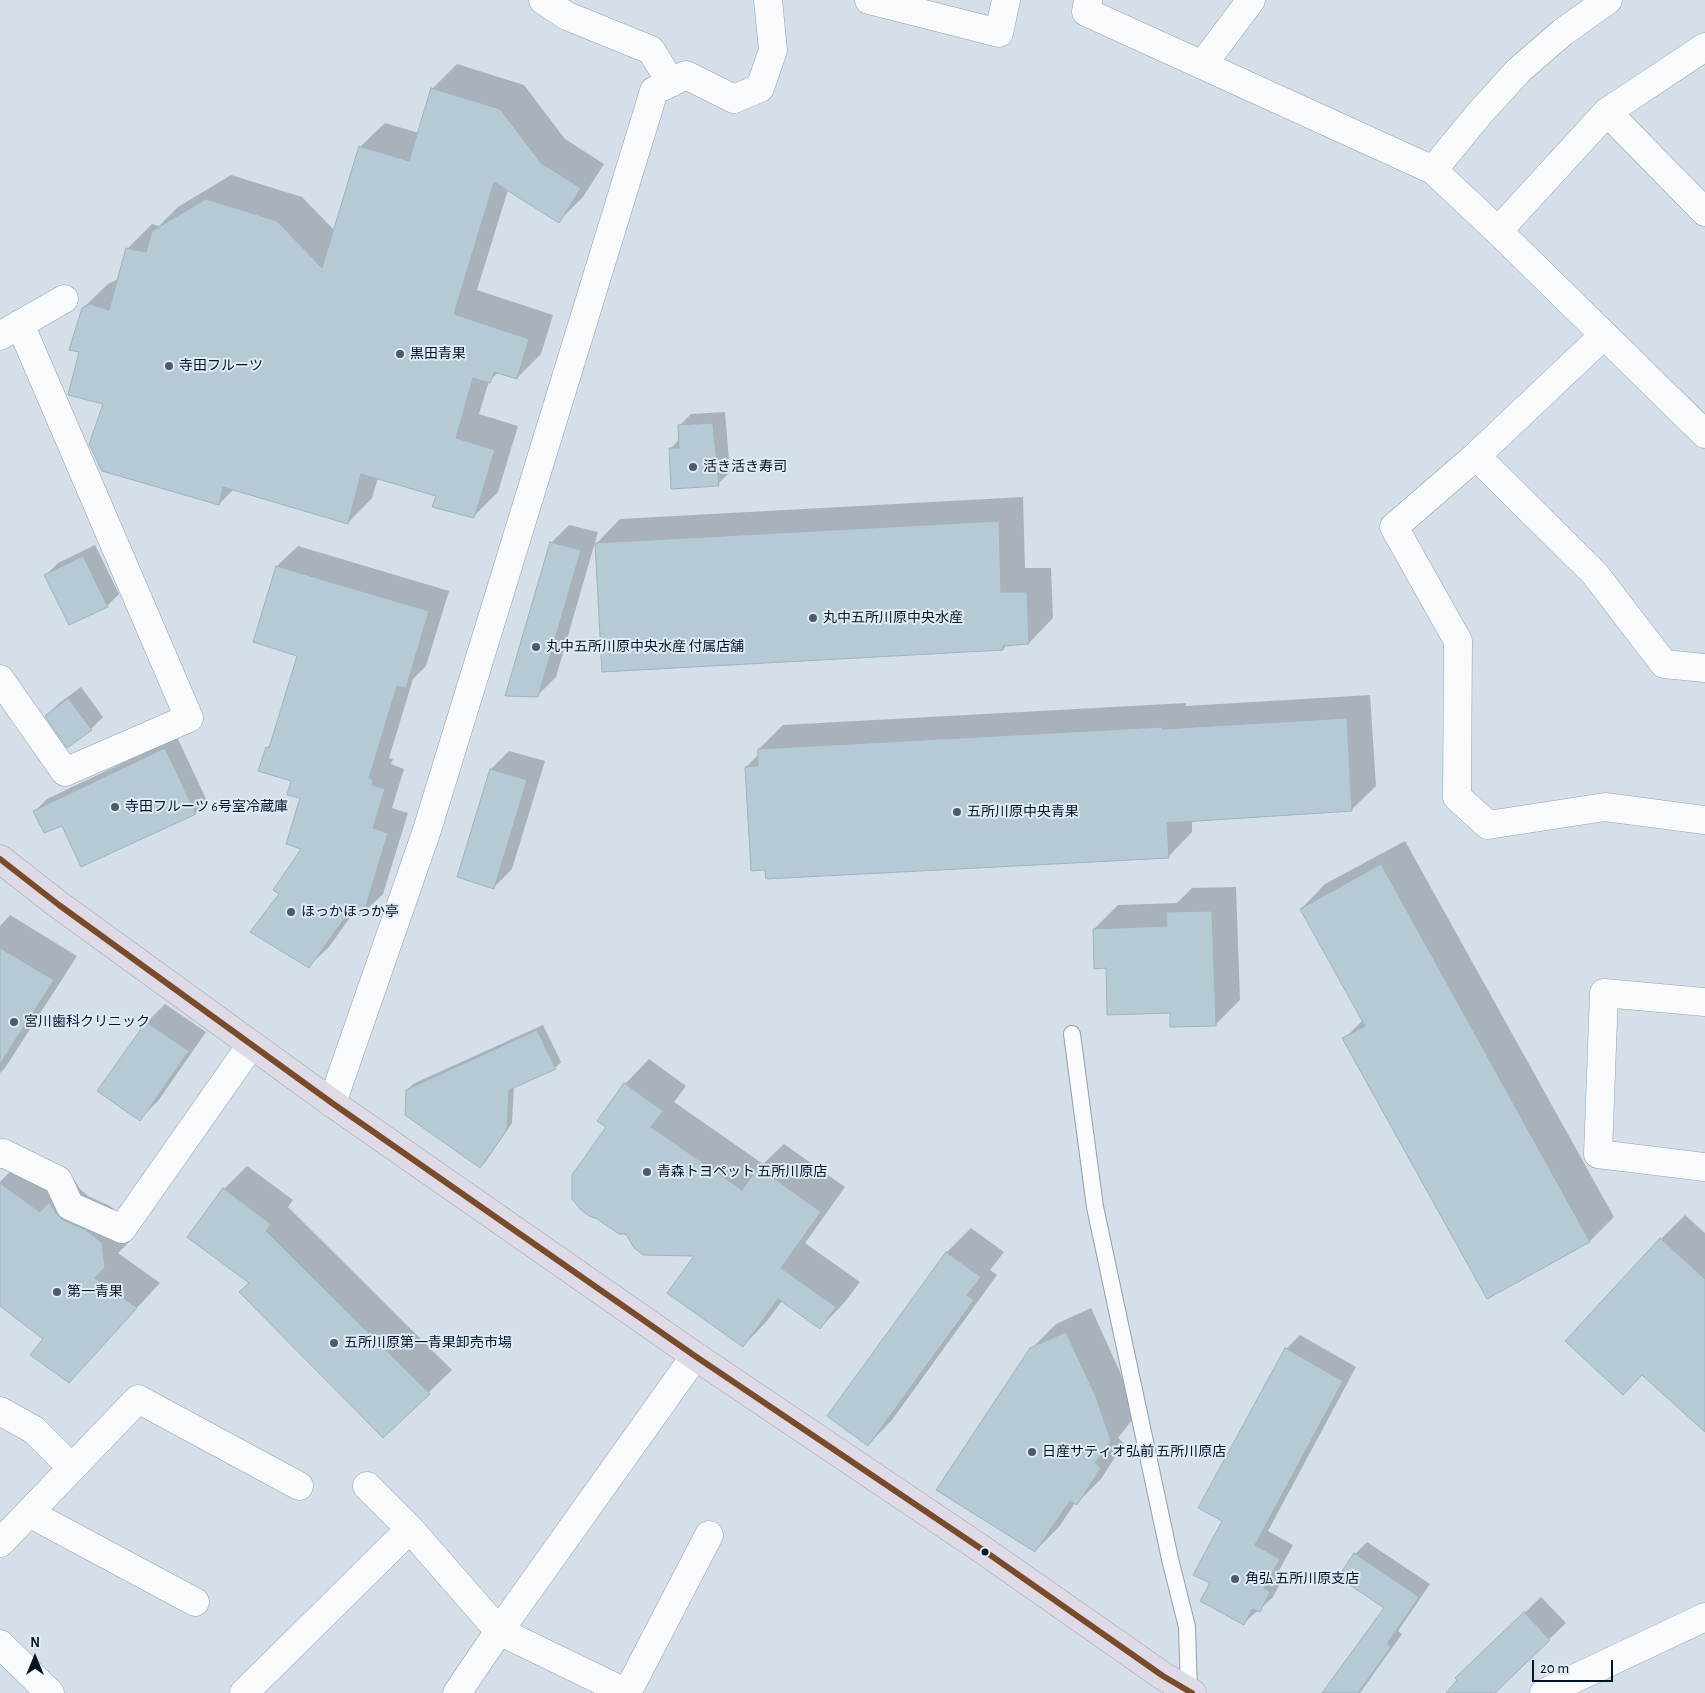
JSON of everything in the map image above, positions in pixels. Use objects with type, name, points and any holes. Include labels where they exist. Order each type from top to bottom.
[{"type":"highway","points":[[0,859],[59,905],[332,1103],[695,1356],[983,1550],[1163,1676],[1191,1692]]},
{"type":"street","points":[[543,0],[567,16],[651,50],[671,83]]},
{"type":"street","points":[[332,1103],[427,830],[654,91],[686,75],[734,100],[760,88],[773,50],[768,0]]},
{"type":"street","points":[[869,0],[999,33],[1006,0]]},
{"type":"street","points":[[1088,0],[1086,12],[1433,170],[1705,434]]},
{"type":"street","points":[[1203,64],[1251,0]]},
{"type":"street","points":[[1433,170],[1479,114],[1519,70],[1563,32],[1608,0]]},
{"type":"street","points":[[1498,231],[1607,112],[1705,47]]},
{"type":"street","points":[[1607,112],[1705,212]]},
{"type":"street","points":[[0,680],[65,772],[189,718],[10,330],[64,299]]},
{"type":"street","points":[[1604,335],[1476,456],[1394,527],[1458,641],[1457,797],[1488,825],[1605,807],[1705,820]]},
{"type":"street","points":[[1476,456],[1595,574],[1664,664],[1705,668]]},
{"type":"street","points":[[1705,1002],[1604,993],[1598,1154],[1705,1167]]},
{"type":"street","points":[[0,1154],[3,1153],[58,1180],[70,1206],[122,1229],[251,1045]]},
{"type":"street","points":[[457,1693],[695,1356]]},
{"type":"street","points":[[0,1543],[138,1399],[299,1486]]},
{"type":"street","points":[[0,1410],[34,1430],[72,1468]]},
{"type":"street","points":[[367,1486],[410,1529],[499,1631],[627,1693],[709,1535]]},
{"type":"street","points":[[29,1513],[195,1602]]},
{"type":"street","points":[[244,1693],[410,1529]]},
{"type":"street","points":[[1544,1693],[1705,1617]]},
{"type":"street","points":[[0,1644],[50,1693]]},
{"type":"lane","points":[[1072,1034],[1095,1207],[1170,1559],[1187,1627],[1191,1692]]},
{"type":"building","points":[[431,88],[500,109],[541,163],[581,188],[559,223],[494,182],[454,314],[529,339],[517,379],[494,372],[490,383],[473,378],[456,438],[495,450],[474,518],[432,507],[436,496],[361,474],[348,524],[223,487],[219,505],[102,471],[89,444],[103,404],[68,395],[79,352],[69,350],[82,308],[90,304],[109,310],[126,248],[146,252],[152,231],[206,199],[277,221],[322,268],[359,146],[409,161]]},
{"type":"building","name":"活き活き寿司","points":[[713,423],[719,486],[671,489],[669,448],[679,448],[678,425]]},
{"type":"building","name":"丸中五所川原中央水産","points":[[999,521],[1001,592],[1027,592],[1029,644],[1003,646],[1003,650],[602,672],[595,543]]},
{"type":"building","name":"丸中五所川原中央水産 付属店舗","points":[[550,542],[581,550],[538,697],[505,696]]},
{"type":"building","points":[[83,556],[108,607],[69,625],[44,575]]},
{"type":"building","points":[[276,566],[429,611],[406,688],[397,686],[369,778],[373,780],[372,785],[385,789],[373,828],[388,833],[363,916],[349,912],[309,968],[250,932],[279,894],[273,890],[301,849],[286,844],[300,798],[287,795],[291,781],[258,771],[266,747],[269,748],[297,656],[253,642]]},
{"type":"building","points":[[68,698],[92,730],[67,748],[45,716]]},
{"type":"building","name":"五所川原中央青果","points":[[1347,718],[1352,811],[1167,823],[1169,858],[766,879],[765,870],[751,871],[745,767],[758,766],[758,749]]},
{"type":"building","name":"寺田フルーツ 6号室冷蔵庫","points":[[165,748],[196,814],[81,867],[62,826],[44,833],[33,811]]},
{"type":"building","points":[[490,769],[527,780],[494,889],[457,877]]},
{"type":"building","points":[[1381,864],[1590,1242],[1487,1299],[1342,1038],[1365,1026],[1300,909]]},
{"type":"building","points":[[1212,911],[1216,1026],[1170,1027],[1170,1013],[1107,1015],[1106,968],[1094,969],[1093,929],[1167,926],[1166,912]]},
{"type":"building","name":"宮川歯科クリニック","points":[[0,948],[54,980],[0,1064]]},
{"type":"building","points":[[146,1022],[189,1051],[140,1121],[97,1091]]},
{"type":"building","points":[[537,1030],[556,1069],[509,1090],[507,1130],[480,1168],[405,1115],[406,1090]]},
{"type":"building","points":[[624,1083],[663,1111],[651,1127],[742,1190],[758,1167],[821,1212],[781,1268],[836,1307],[820,1329],[778,1299],[743,1347],[667,1293],[694,1256],[643,1255],[634,1248],[626,1234],[619,1234],[597,1219],[589,1216],[572,1199],[572,1175],[606,1127],[597,1121]]},
{"type":"building","name":"第一青果","points":[[0,1183],[40,1212],[49,1202],[63,1220],[86,1230],[102,1243],[105,1267],[95,1278],[137,1308],[69,1383],[30,1355],[43,1339],[0,1306]]},
{"type":"building","name":"五所川原第一青果卸売市場","points":[[223,1188],[271,1224],[266,1231],[430,1394],[383,1438],[239,1292],[249,1283],[187,1237]]},
{"type":"building","points":[[1660,1238],[1705,1279],[1705,1432],[1642,1375],[1623,1395],[1565,1341]]},
{"type":"building","points":[[946,1252],[981,1277],[967,1295],[974,1300],[868,1446],[827,1416]]},
{"type":"building","name":"日産サティオ弘前 五所川原店","points":[[1066,1332],[1096,1397],[1111,1441],[1095,1463],[1101,1468],[1077,1505],[1070,1501],[1035,1552],[936,1490],[1030,1348]]},
{"type":"building","points":[[1285,1348],[1343,1381],[1255,1545],[1280,1559],[1264,1588],[1270,1592],[1260,1612],[1252,1609],[1244,1625],[1200,1601],[1210,1583],[1193,1575],[1222,1521],[1198,1508]]},
{"type":"building","points":[[1354,1553],[1419,1597],[1387,1644],[1391,1647],[1358,1693],[1322,1693],[1384,1608],[1338,1577]]},
{"type":"building","points":[[1524,1612],[1550,1640],[1495,1693],[1446,1693],[1457,1680],[1455,1678]]},
{"type":"transit line","points":[[0,859],[59,905],[332,1103],[695,1356],[983,1550],[1163,1676],[1192,1693]]},
{"type":"place","name":"黒田青果","points":[[400,354]]},
{"type":"place","name":"寺田フルーツ","points":[[169,366]]},
{"type":"place","name":"活き活き寿司","points":[[693,467]]},
{"type":"place","name":"丸中五所川原中央水産","points":[[813,618]]},
{"type":"place","name":"丸中五所川原中央水産 付属店舗","points":[[536,647]]},
{"type":"place","name":"寺田フルーツ 6号室冷蔵庫","points":[[115,807]]},
{"type":"place","name":"五所川原中央青果","points":[[957,812]]},
{"type":"place","name":"ほっかほっか亭","points":[[291,912]]},
{"type":"place","name":"宮川歯科クリニック","points":[[14,1022]]},
{"type":"place","name":"青森トヨペット 五所川原店","points":[[647,1172]]},
{"type":"place","name":"第一青果","points":[[57,1292]]},
{"type":"place","name":"五所川原第一青果卸売市場","points":[[334,1343]]},
{"type":"place","name":"日産サティオ弘前 五所川原店","points":[[1032,1452]]},
{"type":"place","name":"角弘 五所川原支店","points":[[1235,1579]]}]
